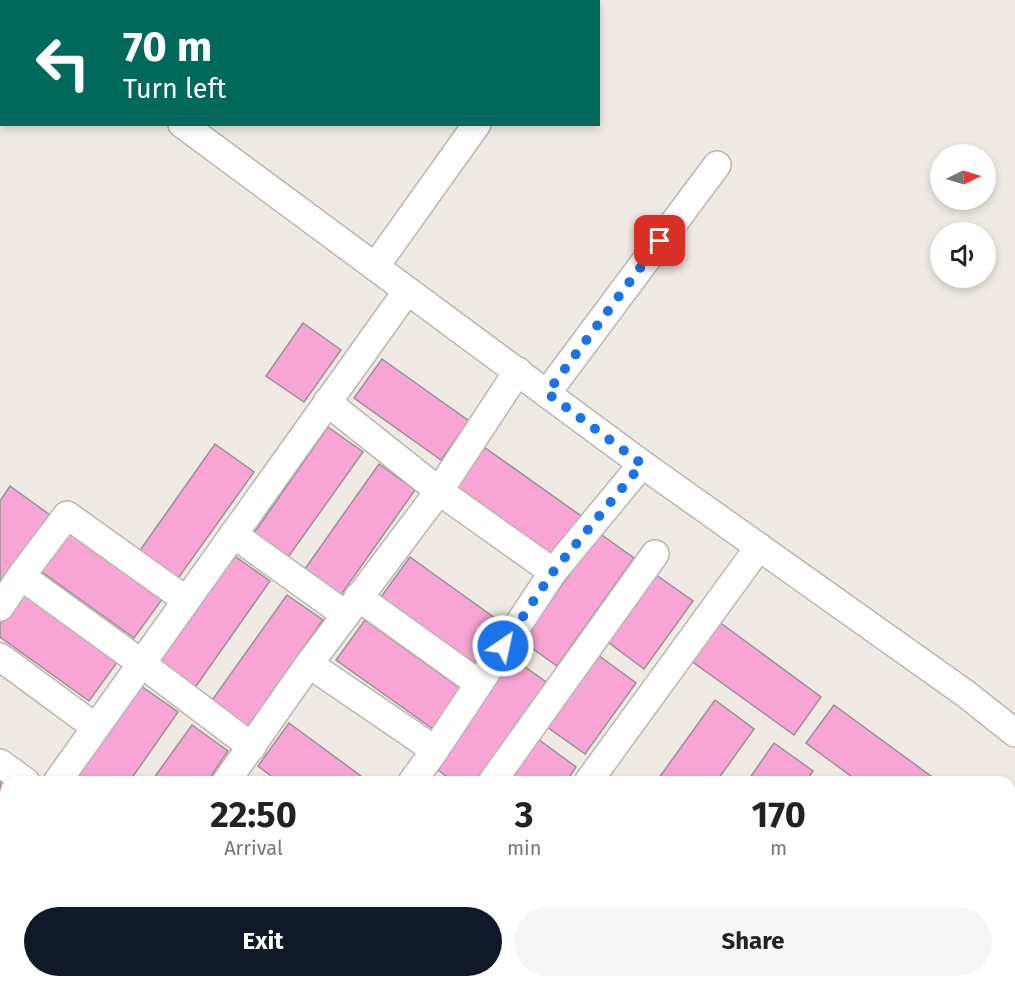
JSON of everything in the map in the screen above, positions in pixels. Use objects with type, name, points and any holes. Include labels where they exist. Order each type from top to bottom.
[{"type":"street","points":[[189,126],[215,134],[407,291],[642,464],[966,694],[1015,733]]},
{"type":"street","points":[[375,267],[476,126]]},
{"type":"street","points":[[547,393],[717,165]]},
{"type":"street","points":[[61,776],[407,291]]},
{"type":"street","points":[[230,776],[309,664],[439,491],[518,371]]},
{"type":"street","points":[[327,402],[439,491],[553,572]]},
{"type":"street","points":[[416,776],[553,572],[642,464]]},
{"type":"street","points":[[0,607],[66,515],[186,600]]},
{"type":"street","points":[[233,534],[478,683]]},
{"type":"street","points":[[592,776],[759,547]]},
{"type":"street","points":[[496,776],[655,554]]},
{"type":"street","points":[[21,576],[252,747]]},
{"type":"street","points":[[0,657],[95,727]]},
{"type":"street","points":[[309,664],[435,750]]},
{"type":"street","points":[[0,763],[18,776]]},
{"type":"building","points":[[303,323],[341,350],[304,402],[266,376]]},
{"type":"building","points":[[382,359],[469,421],[441,460],[354,398]]},
{"type":"building","points":[[328,427],[363,452],[286,560],[252,536]]},
{"type":"building","points":[[215,444],[254,472],[174,584],[136,556]]},
{"type":"building","points":[[484,447],[584,518],[554,560],[454,489]]},
{"type":"building","points":[[379,464],[415,490],[338,599],[302,573]]},
{"type":"building","points":[[10,486],[50,515],[0,586],[0,501]]},
{"type":"building","points":[[66,529],[163,598],[134,638],[38,569]]},
{"type":"building","points":[[599,533],[634,558],[557,666],[522,641]]},
{"type":"building","points":[[233,555],[270,581],[194,689],[157,663]]},
{"type":"building","points":[[410,557],[506,626],[478,666],[381,597]]},
{"type":"building","points":[[652,572],[693,601],[644,669],[604,639]]},
{"type":"building","points":[[21,591],[118,661],[89,701],[0,637],[0,621]]},
{"type":"building","points":[[287,595],[323,620],[246,729],[210,703]]},
{"type":"building","points":[[365,620],[461,689],[433,729],[336,660]]},
{"type":"building","points":[[718,621],[821,697],[794,735],[690,660]]},
{"type":"building","points":[[594,652],[636,683],[585,754],[543,724]]},
{"type":"building","points":[[510,656],[546,682],[480,776],[446,776],[433,766]]},
{"type":"building","points":[[141,686],[178,712],[133,776],[78,776]]},
{"type":"building","points":[[715,700],[754,729],[720,776],[660,776]]},
{"type":"building","points":[[834,705],[931,776],[851,776],[806,743]]},
{"type":"building","points":[[289,723],[361,776],[271,776],[258,766]]},
{"type":"building","points":[[192,725],[228,751],[211,776],[155,776]]},
{"type":"building","points":[[534,736],[576,767],[570,776],[505,776]]},
{"type":"building","points":[[774,743],[813,771],[810,776],[751,776]]},
{"type":"route","points":[[503,646],[553,572],[642,464],[547,393],[660,241]]}]
